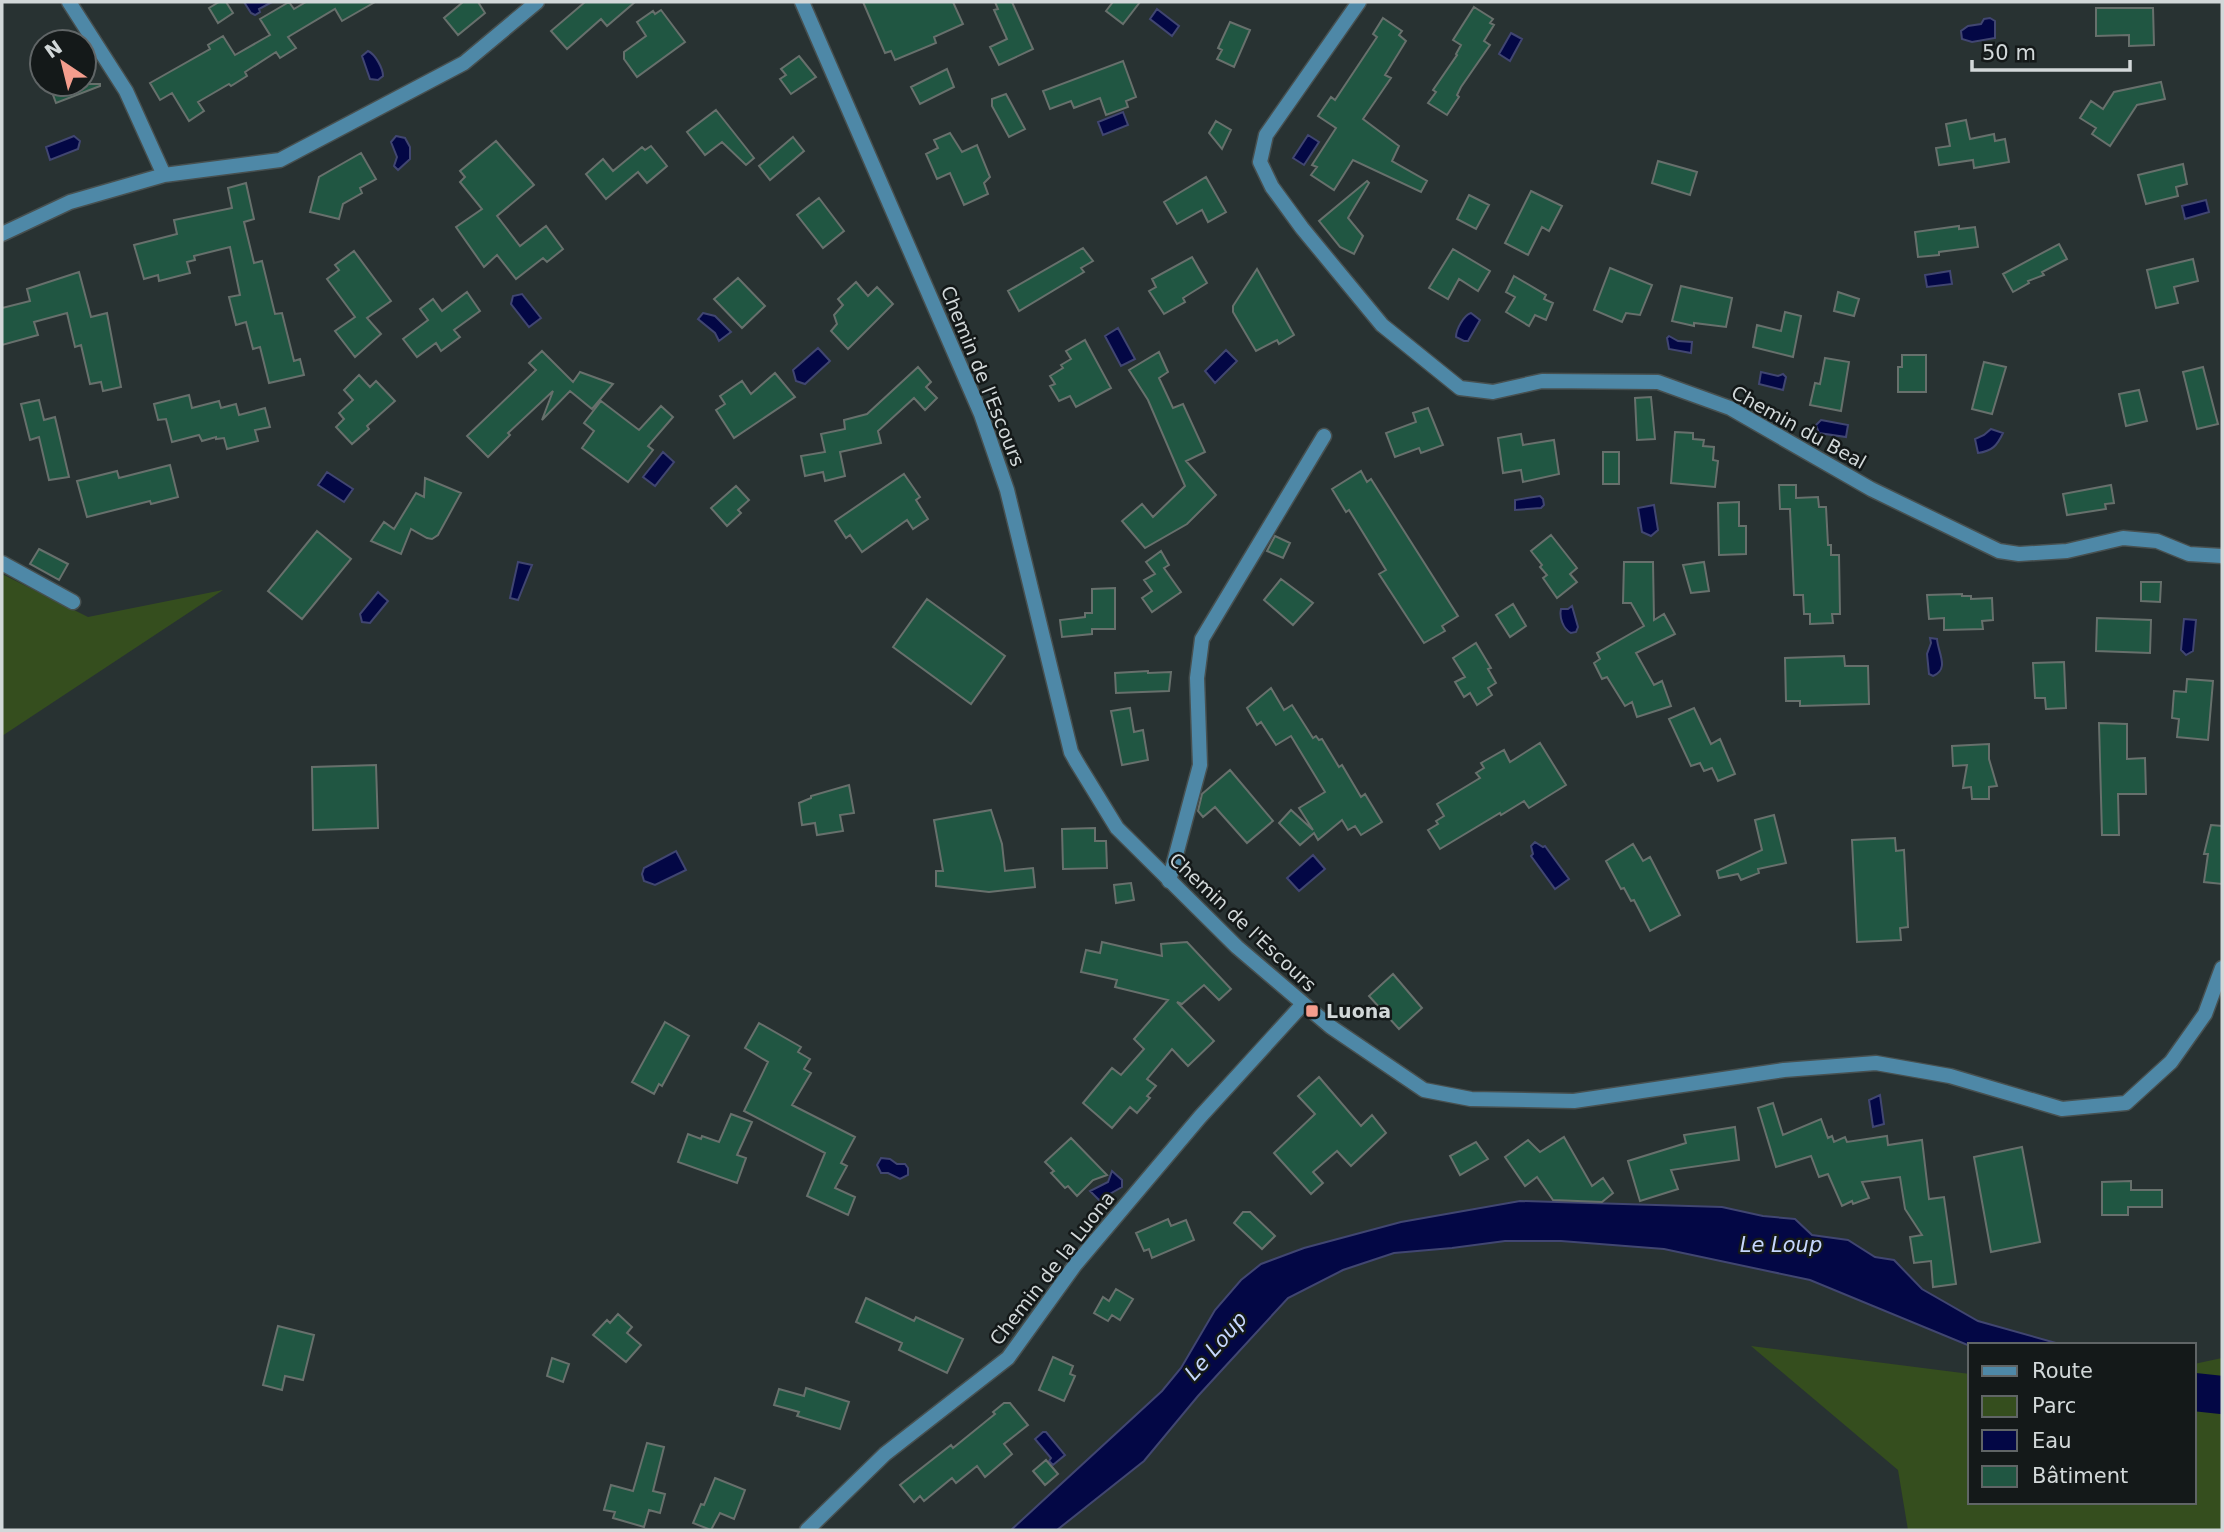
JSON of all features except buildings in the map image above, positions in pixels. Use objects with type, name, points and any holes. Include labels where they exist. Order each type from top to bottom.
[{"type":"street","points":[[69,2],[126,91],[164,175]]},
{"type":"street","points":[[2,234],[70,202],[164,175],[280,160],[464,63],[537,2]]},
{"type":"street","name":"Chemin de l'Escours","points":[[802,2],[981,414],[1007,490],[1071,752],[1117,828],[1237,947],[1331,1027],[1424,1090],[1471,1099],[1574,1101],[1784,1070],[1876,1063],[1950,1076],[2062,1109],[2126,1103],[2171,1062],[2205,1014],[2222,968]]},
{"type":"street","name":"Chemin du Beal","points":[[1359,2],[1266,135],[1260,162],[1272,187],[1302,228],[1382,325],[1460,388],[1493,392],[1542,381],[1658,382],[1730,408],[1871,489],[1999,551],[2019,554],[2067,551],[2123,538],[2157,541],[2189,554],[2222,556]]},
{"type":"street","points":[[1169,881],[1200,765],[1197,678],[1202,639],[1324,436]]},
{"type":"street","points":[[2,562],[73,601]]},
{"type":"street","name":"Chemin de la Luona","points":[[807,1530],[885,1454],[1008,1358],[1075,1265],[1200,1117],[1303,1004]]},
{"type":"green space","points":[[2,574],[88,617],[223,590],[2,736]]},
{"type":"green space","points":[[1751,1346],[1968,1374],[1968,1504],[2196,1504],[2196,1364],[2222,1358],[2222,1530],[1908,1530],[1898,1470]]},
{"type":"water","points":[[244,2],[272,2],[259,9],[260,12],[255,15]]},
{"type":"water","points":[[1157,9],[1179,26],[1172,36],[1150,19]]},
{"type":"water","points":[[1990,18],[1995,21],[1995,38],[1972,42],[1962,39],[1961,31]]},
{"type":"water","points":[[1511,33],[1522,39],[1510,61],[1499,54]]},
{"type":"water","points":[[368,51],[382,69],[383,76],[378,80],[370,79],[362,56]]},
{"type":"water","points":[[1123,112],[1128,125],[1103,135],[1098,122]]},
{"type":"water","points":[[1308,135],[1319,142],[1304,165],[1293,158]]},
{"type":"water","points":[[74,136],[80,141],[78,149],[50,160],[46,147]]},
{"type":"water","points":[[396,136],[405,138],[410,147],[410,159],[398,170],[394,166],[397,157],[391,142]]},
{"type":"water","points":[[2206,200],[2209,212],[2185,219],[2182,206]]},
{"type":"water","points":[[1950,271],[1952,284],[1927,287],[1925,275]]},
{"type":"water","points":[[522,294],[541,318],[529,327],[511,304],[513,296]]},
{"type":"water","points":[[703,313],[715,316],[731,332],[719,341],[715,333],[698,319]]},
{"type":"water","points":[[1471,313],[1480,320],[1468,341],[1464,341],[1456,337],[1456,334],[1463,319]]},
{"type":"water","points":[[1118,328],[1135,359],[1121,366],[1105,336]]},
{"type":"water","points":[[1669,336],[1678,341],[1692,342],[1691,353],[1669,349]]},
{"type":"water","points":[[818,348],[830,361],[805,384],[796,381],[793,370]]},
{"type":"water","points":[[1226,350],[1237,361],[1215,383],[1205,371]]},
{"type":"water","points":[[1761,372],[1778,376],[1783,374],[1786,377],[1783,390],[1759,384]]},
{"type":"water","points":[[1821,420],[1848,425],[1846,437],[1819,433],[1816,425]]},
{"type":"water","points":[[1991,429],[2003,433],[2001,438],[1987,451],[1978,453],[1975,439]]},
{"type":"water","points":[[663,452],[674,462],[655,486],[643,477]]},
{"type":"water","points":[[327,472],[353,489],[344,502],[318,485]]},
{"type":"water","points":[[1540,496],[1544,505],[1541,508],[1515,510],[1515,500]]},
{"type":"water","points":[[1654,505],[1658,530],[1651,536],[1642,532],[1638,508]]},
{"type":"water","points":[[518,562],[532,565],[518,600],[510,598]]},
{"type":"water","points":[[378,592],[388,601],[370,623],[362,622],[360,614]]},
{"type":"water","points":[[1572,606],[1578,627],[1576,632],[1571,633],[1561,619],[1561,609]]},
{"type":"water","points":[[2184,619],[2196,620],[2193,651],[2186,655],[2181,650]]},
{"type":"water","points":[[1930,638],[1937,639],[1942,660],[1941,669],[1933,676],[1929,674],[1927,654]]},
{"type":"water","points":[[1535,842],[1545,846],[1569,879],[1555,889],[1531,856],[1531,846]]},
{"type":"water","points":[[676,851],[686,870],[655,885],[644,881],[644,868]]},
{"type":"water","points":[[1313,855],[1325,869],[1299,891],[1287,878]]},
{"type":"water","points":[[1880,1095],[1884,1124],[1873,1127],[1869,1100]]},
{"type":"water","points":[[881,1158],[905,1164],[908,1175],[900,1179],[888,1173],[881,1173],[877,1165]]},
{"type":"water","points":[[1112,1171],[1122,1180],[1122,1187],[1099,1200],[1090,1191],[1108,1182]]},
{"type":"water","name":"Le Loup","points":[[1520,1201],[1722,1207],[1763,1216],[1795,1219],[1812,1235],[1848,1240],[1875,1257],[1894,1260],[1922,1289],[1978,1321],[2056,1343],[1968,1343],[1968,1345],[1810,1280],[1664,1249],[1561,1241],[1505,1241],[1394,1253],[1343,1270],[1288,1298],[1198,1396],[1144,1461],[1057,1530],[1011,1530],[1162,1391],[1181,1368],[1215,1310],[1241,1280],[1261,1264],[1304,1248],[1401,1222]]},
{"type":"water","points":[[1046,1432],[1065,1455],[1053,1465],[1049,1461],[1051,1458],[1035,1439]]},
{"type":"waterway","name":"Le Loup","points":[[2196,1392],[2222,1395]]},
{"type":"place","name":"Luona","points":[[1312,1011]]}]
